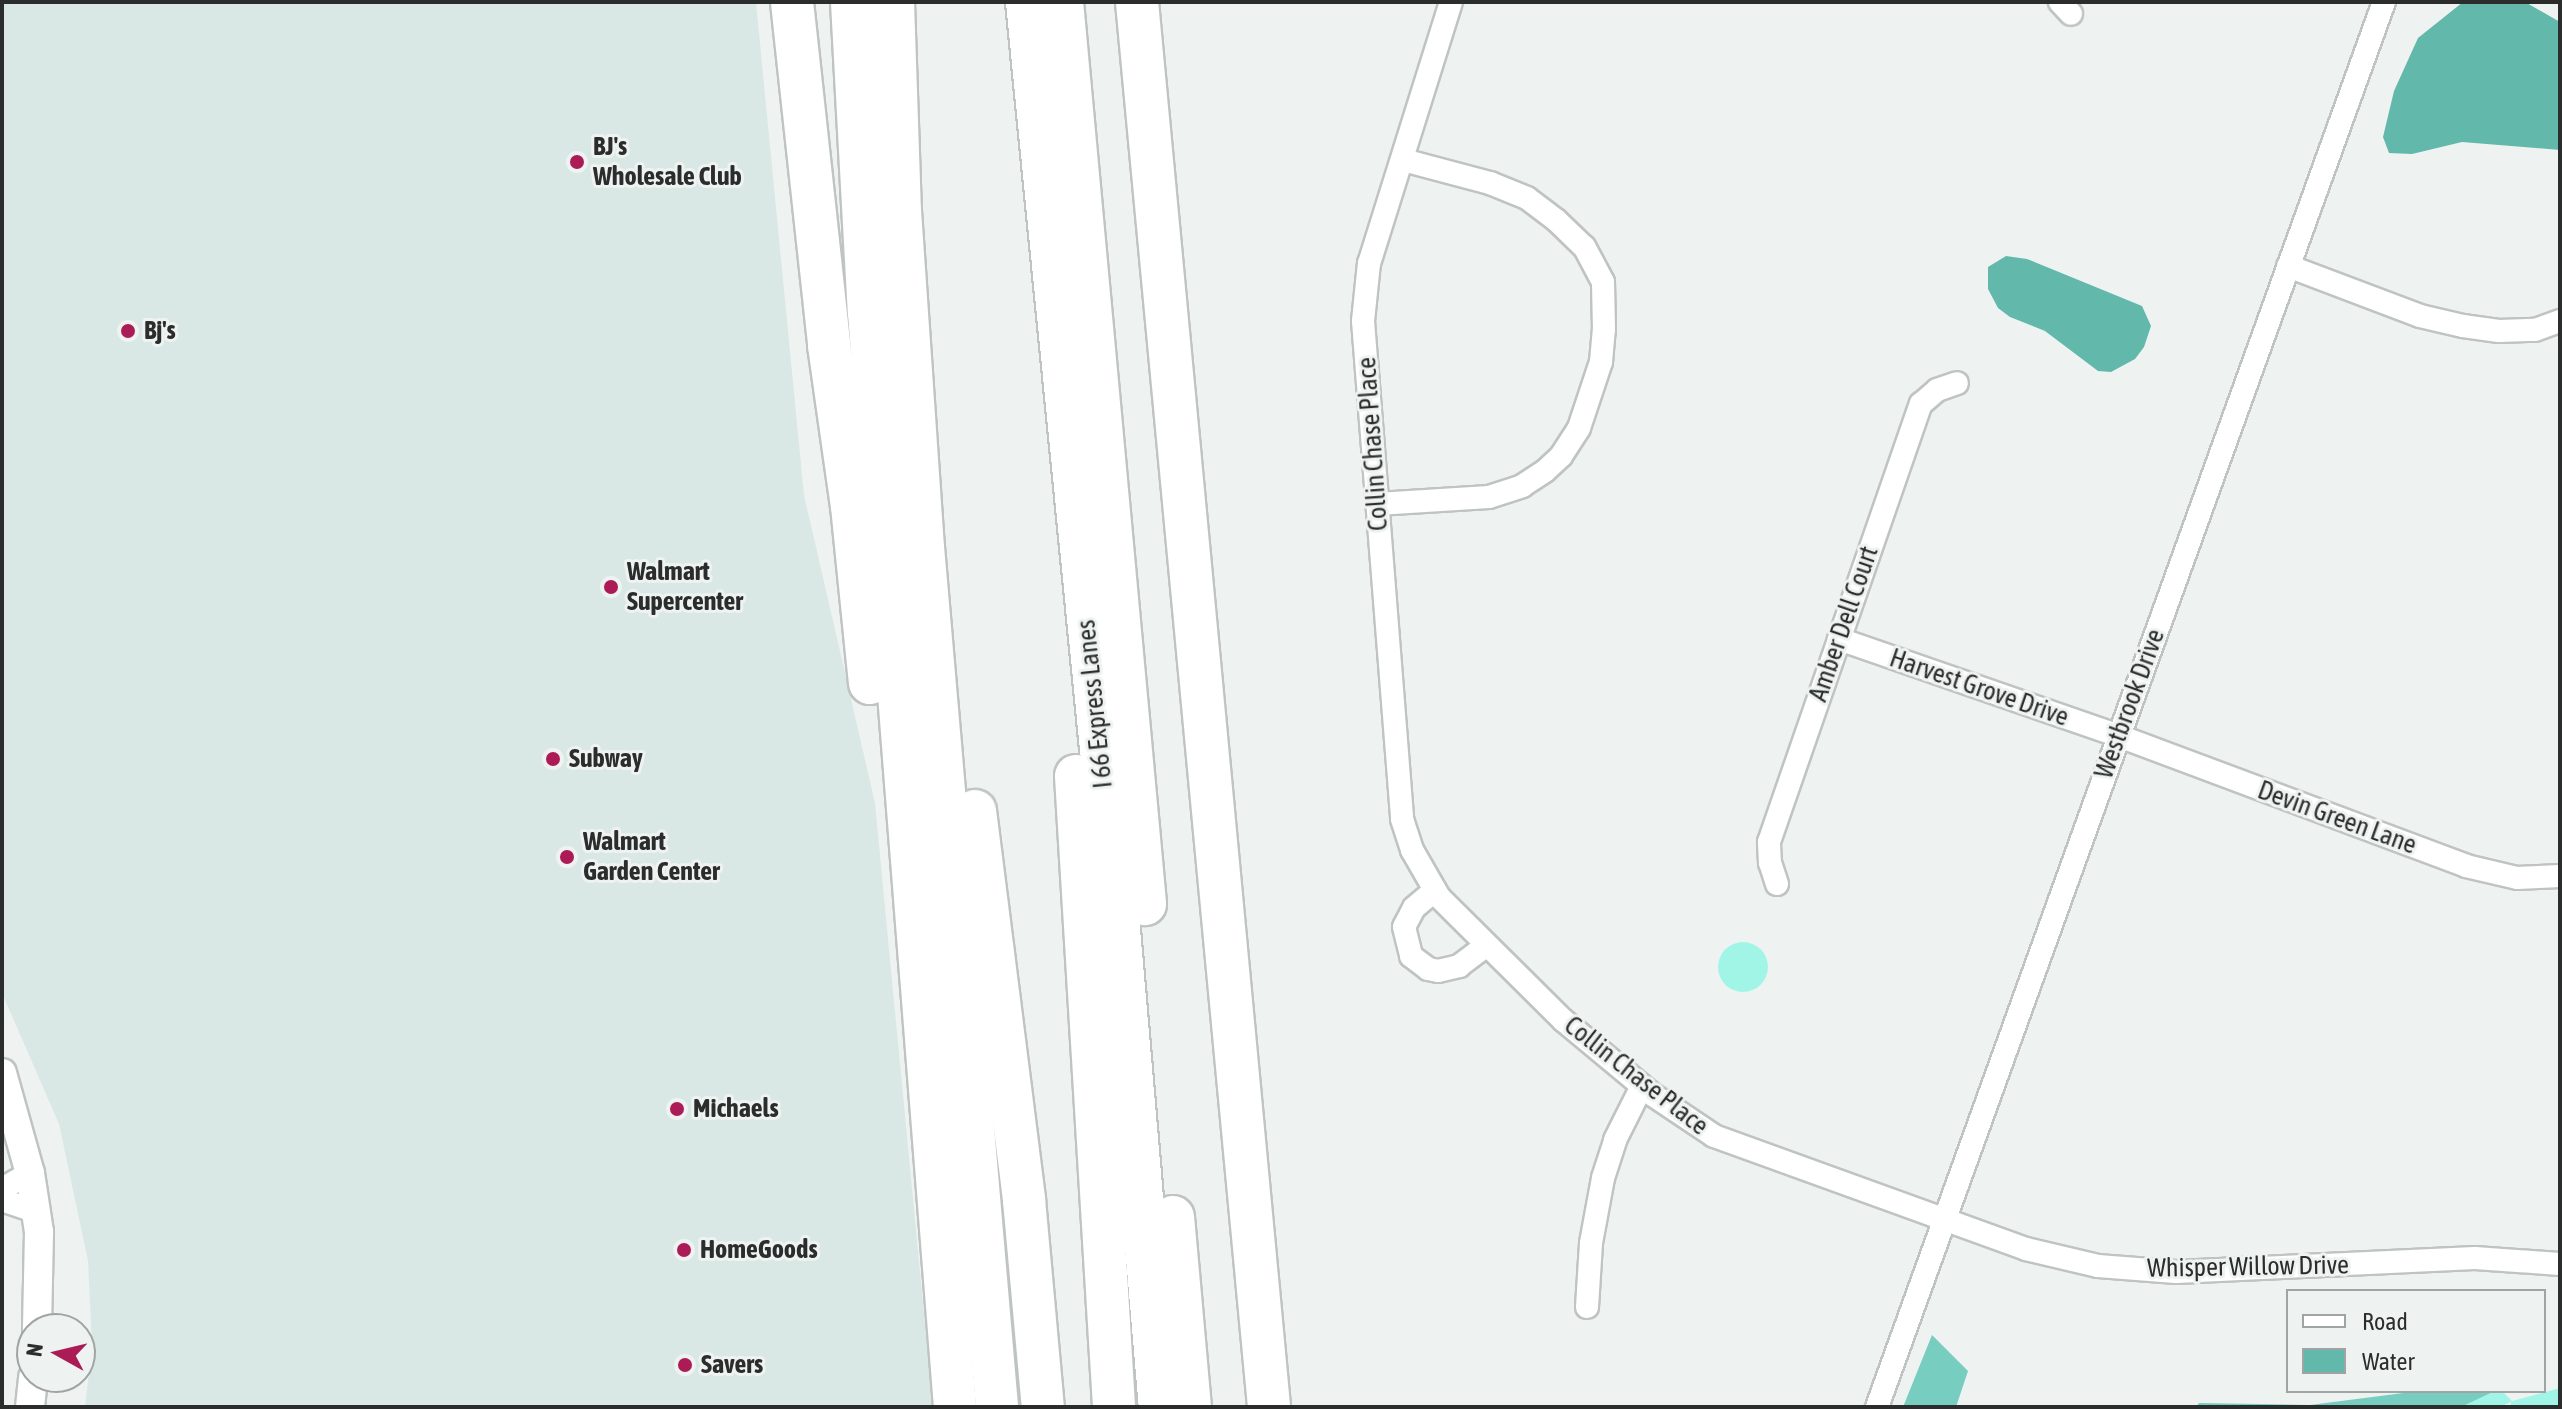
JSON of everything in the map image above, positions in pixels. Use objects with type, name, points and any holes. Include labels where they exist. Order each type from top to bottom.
[{"type":"highway","points":[[792,2],[829,345],[852,506],[891,886],[931,1066]]},
{"type":"highway","points":[[852,2],[872,342],[931,1066],[955,1407]]},
{"type":"highway","points":[[893,2],[900,211],[924,562],[997,1407]]},
{"type":"highway","name":"I 66 Express Lanes","points":[[1027,2],[1119,930],[1160,1407]]},
{"type":"highway","points":[[1062,2],[1190,1407]]},
{"type":"highway","points":[[1137,2],[1269,1407]]},
{"type":"highway","points":[[900,211],[927,343],[981,867],[1024,1200],[1043,1407]]},
{"type":"highway","points":[[1080,560],[1071,683],[1114,1407]]},
{"type":"street","name":"Collin Chase Place","points":[[1451,2],[1369,263],[1364,290],[1402,819],[1412,850],[1434,891],[1563,1020],[1642,1086],[1714,1136],[1764,1157],[1944,1217]]},
{"type":"street","name":"Westbrook Drive","points":[[1877,1407],[2384,2]]},
{"type":"street","points":[[1377,504],[1489,497],[1522,486],[1561,456],[1579,428],[1601,362],[1603,282],[1584,247],[1527,198],[1490,183],[1403,160]]},
{"type":"street","points":[[2288,266],[2420,316],[2463,326],[2499,331],[2535,330],[2560,321]]},
{"type":"street","name":"Amber Dell Court","points":[[1777,884],[1770,863],[1769,842],[1921,404],[1937,390],[1957,383]]},
{"type":"street","name":"Harvest Grove Drive","points":[[1839,639],[2119,736]]},
{"type":"street","name":"Devin Green Lane","points":[[2119,736],[2466,866],[2517,878],[2560,876]]},
{"type":"street","points":[[1434,891],[1414,908],[1404,927],[1411,956],[1428,969],[1438,971],[1459,966],[1486,946]]},
{"type":"street","points":[[2,1073],[30,1173],[36,1212],[40,1287],[38,1313]]},
{"type":"street","points":[[1587,1307],[1591,1243],[1603,1178],[1615,1140],[1642,1086]]},
{"type":"street","points":[[2,1189],[30,1173]]},
{"type":"street","points":[[2,1200],[36,1212]]},
{"type":"street","name":"Whisper Willow Drive","points":[[1944,1217],[2026,1249],[2069,1260],[2140,1271],[2253,1271],[2475,1258],[2560,1264]]},
{"type":"shaded area","points":[[2,2],[756,2],[804,495],[875,803],[933,1407],[85,1407],[87,1393],[96,1393],[96,1313],[90,1313],[88,1261],[59,1124],[2,993]]},
{"type":"shaded area","points":[[1743,942],[1761,949],[1768,967],[1761,985],[1743,992],[1725,985],[1718,967],[1725,949]]},
{"type":"shaded area","points":[[1932,1335],[1968,1371],[1956,1407],[1903,1407]]},
{"type":"shaded area","points":[[2560,1388],[2560,1407],[2510,1407],[2511,1402],[2500,1407],[2461,1407],[2491,1393],[2504,1393],[2512,1401]]},
{"type":"shaded area","points":[[2403,1393],[2491,1393],[2461,1407],[2196,1407],[2199,1403],[2310,1405]]},
{"type":"water","points":[[2463,2],[2525,2],[2560,22],[2560,150],[2462,142],[2412,154],[2389,153],[2383,137],[2394,91],[2418,38]]},
{"type":"water","points":[[2006,256],[2027,259],[2142,306],[2151,326],[2144,347],[2135,359],[2111,372],[2098,371],[2045,331],[2010,317],[1998,308],[1988,289],[1988,267]]},
{"type":"place","name":"BJ's Wholesale Club","points":[[577,162]]},
{"type":"place","name":"Bj's","points":[[128,331]]},
{"type":"place","name":"Walmart Supercenter","points":[[611,587]]},
{"type":"place","name":"Subway","points":[[553,759]]},
{"type":"place","name":"Walmart Garden Center","points":[[567,857]]},
{"type":"place","name":"Michaels","points":[[677,1109]]},
{"type":"place","name":"HomeGoods","points":[[684,1250]]},
{"type":"place","name":"Savers","points":[[685,1365]]}]
